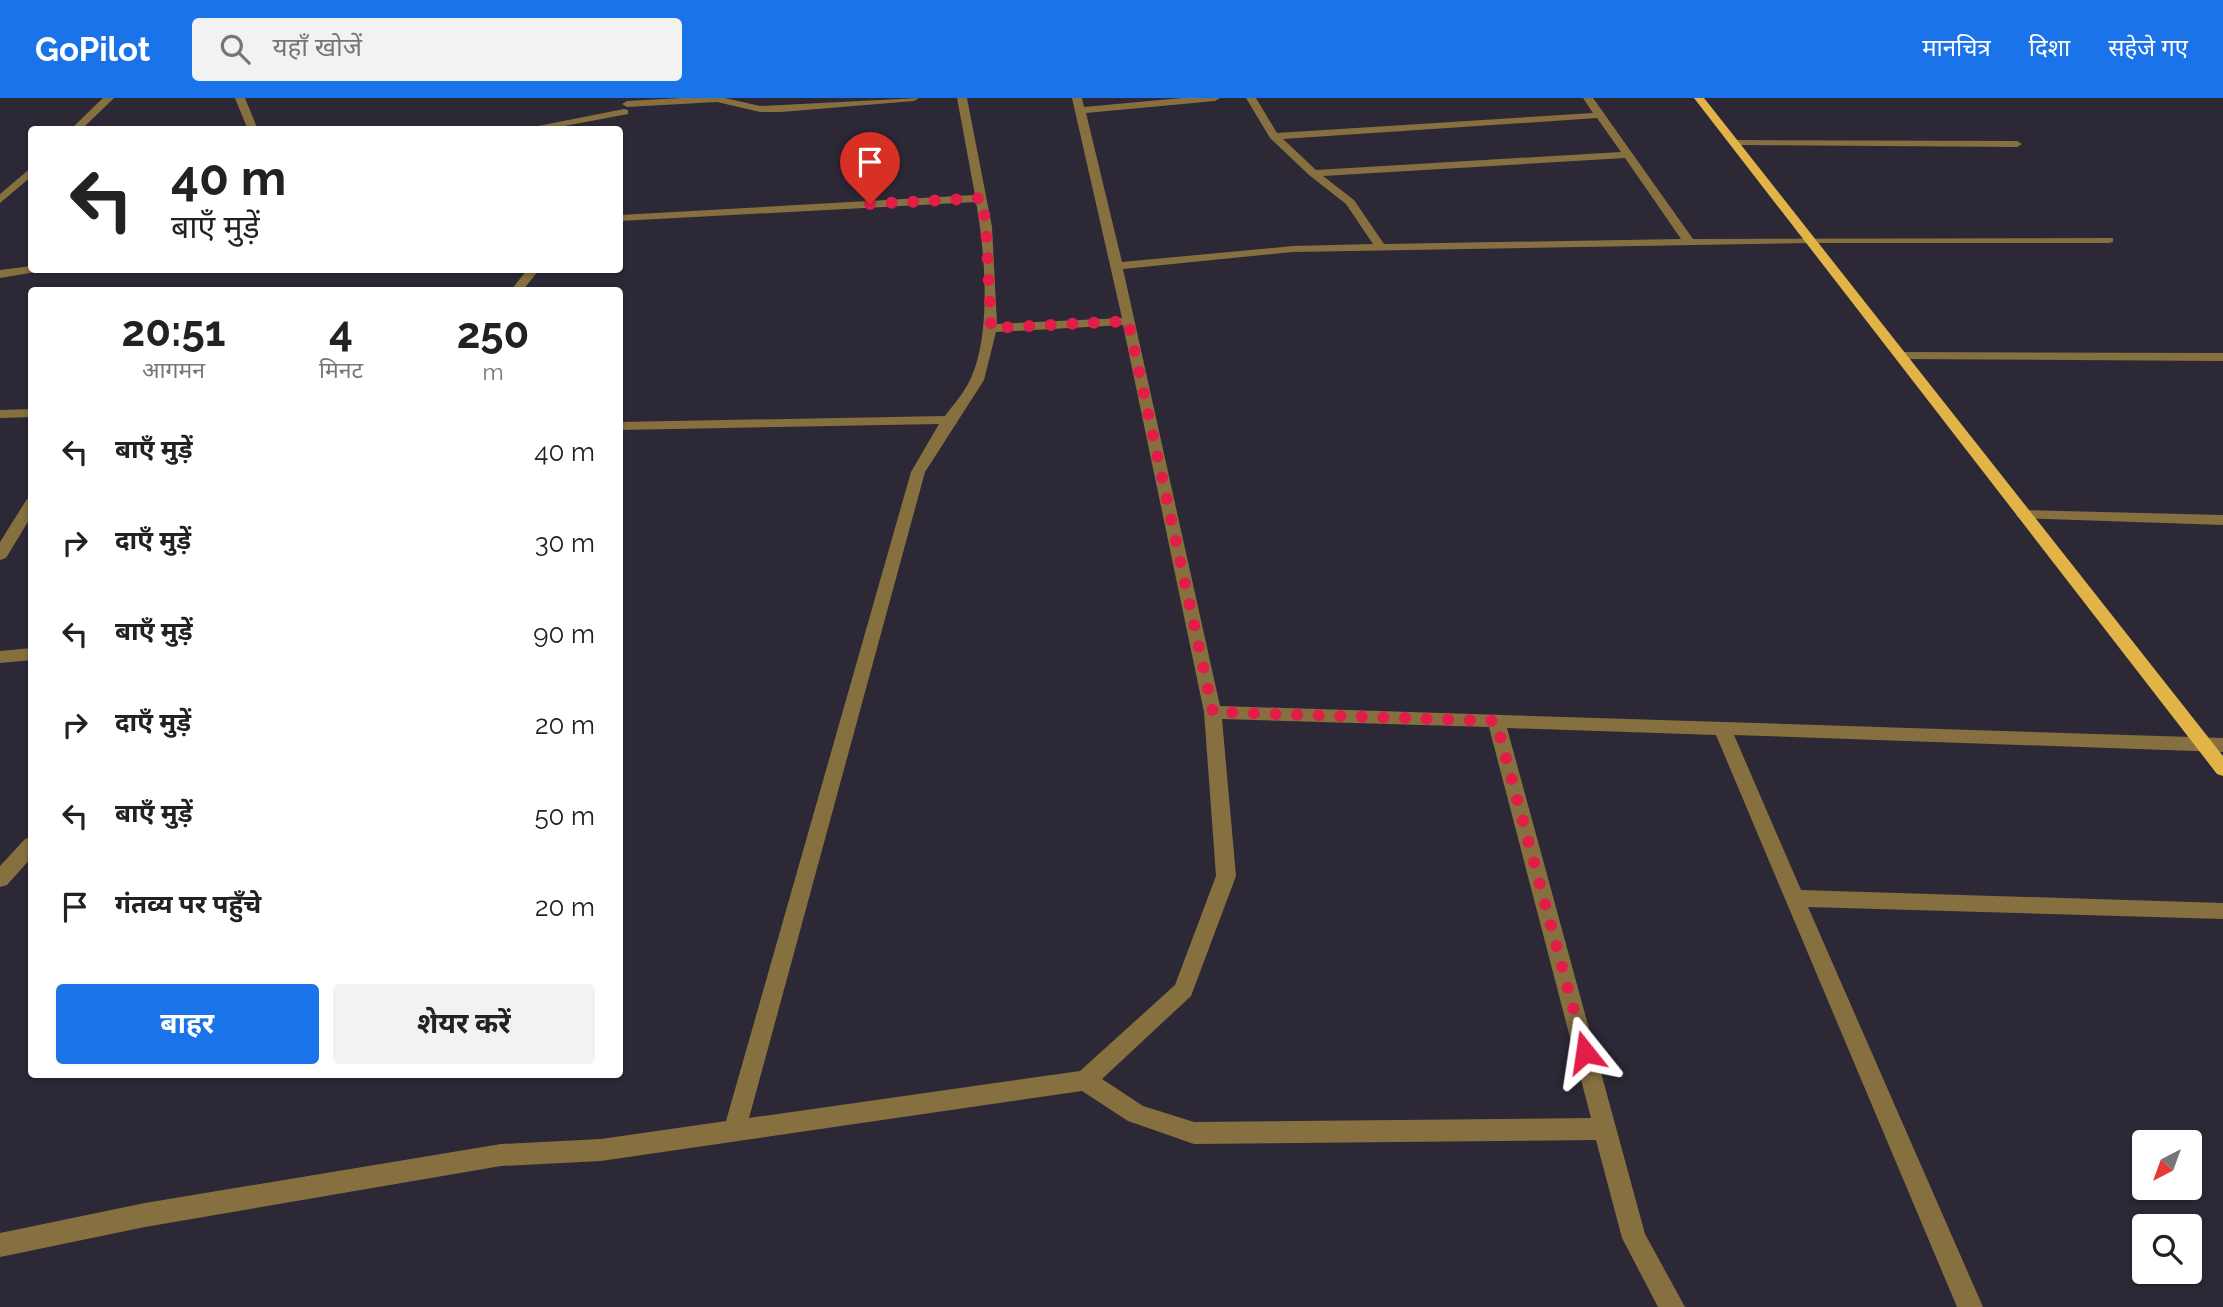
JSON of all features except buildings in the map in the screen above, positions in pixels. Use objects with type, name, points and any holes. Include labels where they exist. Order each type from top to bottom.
[{"type":"main road","points":[[1699,98],[2223,769]]},
{"type":"street","points":[[79,126],[109,98]]},
{"type":"street","points":[[240,98],[251,126]]},
{"type":"street","points":[[542,126],[625,109],[717,99],[760,109],[781,109],[914,98]]},
{"type":"street","points":[[734,1132],[918,472],[977,380],[991,328],[986,227],[962,98]]},
{"type":"street","points":[[0,1245],[145,1216],[501,1155],[601,1150],[1085,1080],[1184,990],[1226,876],[1213,712],[1117,266],[1079,104],[1215,98]]},
{"type":"street","points":[[1251,98],[1274,136],[1313,173],[1350,202],[1381,248]]},
{"type":"street","points":[[1588,98],[1690,243]]},
{"type":"street","points":[[1274,136],[1601,116]]},
{"type":"street","points":[[1735,144],[2017,144]]},
{"type":"street","points":[[1313,173],[1629,155]]},
{"type":"street","points":[[0,200],[28,174]]},
{"type":"street","points":[[623,218],[982,198]]},
{"type":"street","points":[[1117,266],[1293,249],[1811,240],[2109,240]]},
{"type":"street","points":[[0,274],[28,270]]},
{"type":"street","points":[[519,287],[531,273]]},
{"type":"street","points":[[991,328],[1128,321]]},
{"type":"street","points":[[1901,356],[2223,357]]},
{"type":"street","points":[[0,414],[28,413]]},
{"type":"street","points":[[623,426],[949,420]]},
{"type":"street","points":[[0,555],[28,509]]},
{"type":"street","points":[[2024,515],[2223,520]]},
{"type":"street","points":[[0,657],[28,654]]},
{"type":"street","points":[[1213,712],[2223,745]]},
{"type":"street","points":[[1496,721],[1634,1238],[1672,1307]]},
{"type":"street","points":[[1722,729],[1970,1307]]},
{"type":"street","points":[[0,879],[28,848]]},
{"type":"street","points":[[1794,898],[2223,911]]},
{"type":"street","points":[[1085,1080],[1136,1114],[1194,1133],[1605,1129]]},
{"type":"route","points":[[870,204],[982,198],[991,328],[1128,321],[1213,712],[1496,721],[1585,1052]]}]
